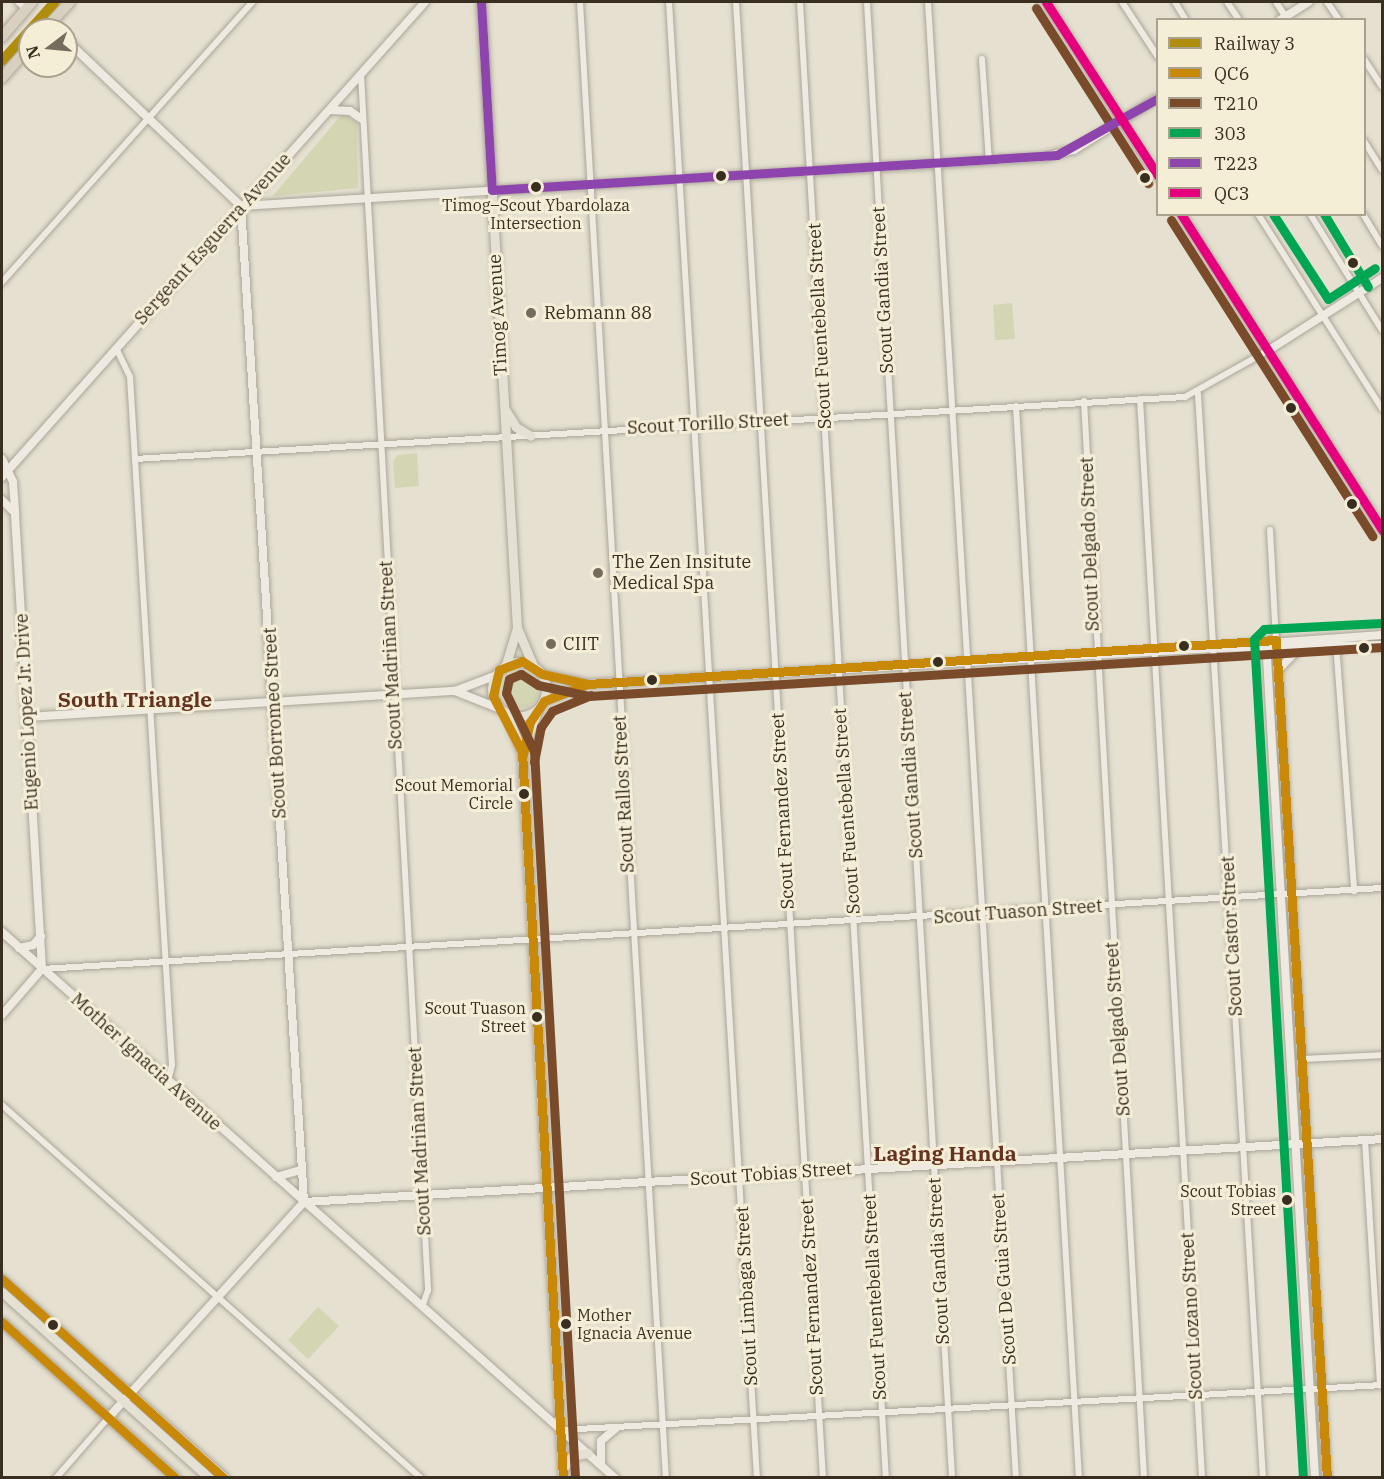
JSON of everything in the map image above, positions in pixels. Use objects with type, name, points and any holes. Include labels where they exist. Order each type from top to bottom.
[{"type":"highway","points":[[57,18],[70,2]]},
{"type":"highway","points":[[2,36],[25,4]]},
{"type":"highway","points":[[2,78],[18,60]]},
{"type":"main road","name":"Timog Avenue","points":[[481,2],[517,628],[506,665]]},
{"type":"main road","points":[[503,406],[516,427],[531,436]]},
{"type":"main road","name":"Timog Avenue","points":[[517,628],[534,666]]},
{"type":"main road","points":[[522,753],[541,705],[542,674],[534,666],[506,665],[494,676],[492,692],[522,753],[562,1475]]},
{"type":"main road","points":[[503,711],[523,716],[541,705]]},
{"type":"main road","points":[[2,1292],[209,1478]]},
{"type":"main road","points":[[2,1322],[176,1478]]},
{"type":"main road","points":[[562,1475],[572,1456],[588,1453]]},
{"type":"street","points":[[2,282],[252,2]]},
{"type":"street","name":"Sergeant Esguerra Avenue","points":[[2,477],[425,2]]},
{"type":"street","name":"Scout Rallos Street","points":[[579,2],[619,682],[630,936],[666,1478]]},
{"type":"street","name":"Scout Limbaga Street","points":[[669,2],[696,426],[707,678],[741,1176],[757,1478]]},
{"type":"street","name":"Scout Fernandez Street","points":[[736,2],[823,1478]]},
{"type":"street","name":"Scout Fuentebella Street","points":[[800,2],[886,1478]]},
{"type":"street","name":"Scout Gandia Street","points":[[867,2],[903,666],[952,1478]]},
{"type":"street","name":"Scout De Guia Street","points":[[928,2],[953,410],[965,662],[1016,1478]]},
{"type":"street","points":[[1046,2],[1156,174]]},
{"type":"street","points":[[1122,2],[1156,54]]},
{"type":"street","points":[[1175,2],[1185,18]]},
{"type":"street","points":[[1227,2],[1238,18]]},
{"type":"street","points":[[1276,2],[1285,18],[1309,2]]},
{"type":"street","points":[[1327,2],[1338,18]]},
{"type":"street","points":[[78,52],[241,206],[989,161],[1066,153],[1156,99]]},
{"type":"street","points":[[982,59],[989,161]]},
{"type":"street","points":[[1366,61],[1383,87]]},
{"type":"street","name":"Scout Madriñan Street","points":[[362,75],[362,119],[379,444],[428,1290],[422,1307]]},
{"type":"street","points":[[330,110],[350,111],[362,119]]},
{"type":"street","points":[[1366,143],[1383,170]]},
{"type":"street","name":"Scout Borromeo Street","points":[[241,206],[259,451],[304,1202]]},
{"type":"street","points":[[1182,216],[1383,530]]},
{"type":"street","points":[[1259,216],[1383,409]]},
{"type":"street","points":[[1311,216],[1383,330]]},
{"type":"street","points":[[1364,216],[1383,246]]},
{"type":"street","points":[[1269,350],[1383,278]]},
{"type":"street","points":[[116,348],[130,377],[165,962],[168,1081]]},
{"type":"street","name":"Scout Torillo Street","points":[[135,459],[1198,394],[1269,350]]},
{"type":"street","name":"Scout Castor Street","points":[[1198,394],[1263,1478]]},
{"type":"street","name":"Scout Lozano Street","points":[[1140,399],[1167,903],[1202,1478]]},
{"type":"street","name":"Scout Delgado Street","points":[[1083,401],[1095,655],[1144,1478]]},
{"type":"street","points":[[1016,406],[1029,658],[1047,910],[1079,1478]]},
{"type":"street","name":"Eugenio Lopez Jr. Drive","points":[[2,459],[8,469],[15,513],[42,969]]},
{"type":"street","points":[[2,500],[15,513]]},
{"type":"street","points":[[1270,530],[1274,640],[1327,1478]]},
{"type":"street","points":[[542,674],[588,684],[1215,648],[1266,644],[1274,640],[1383,635]]},
{"type":"street","points":[[1335,637],[1354,891]]},
{"type":"street","points":[[1266,644],[1274,640],[1299,648],[1383,645]]},
{"type":"street","points":[[1266,644],[1315,1478]]},
{"type":"street","points":[[1277,674],[1299,648]]},
{"type":"street","points":[[27,717],[455,691],[494,676]]},
{"type":"street","points":[[541,705],[588,684]]},
{"type":"street","points":[[455,691],[503,711]]},
{"type":"street","points":[[1275,811],[1286,811]]},
{"type":"street","name":"Scout Tuason Street","points":[[42,969],[531,942],[1383,888]]},
{"type":"street","name":"Mother Ignacia Avenue","points":[[2,932],[615,1478]]},
{"type":"street","points":[[19,948],[33,945],[41,936]]},
{"type":"street","points":[[2,1015],[42,969]]},
{"type":"street","points":[[1301,1059],[1383,1054]]},
{"type":"street","points":[[2,1105],[421,1478]]},
{"type":"street","name":"Scout Tobias Street","points":[[304,1202],[1383,1139]]},
{"type":"street","points":[[560,1430],[754,1422],[1381,1385],[1365,1140]]},
{"type":"street","points":[[276,1177],[301,1170]]},
{"type":"street","points":[[56,1478],[304,1202]]},
{"type":"street","points":[[2,1279],[225,1478]]},
{"type":"street","points":[[603,1466],[599,1445],[616,1428]]},
{"type":"green space","points":[[342,114],[357,123],[358,188],[273,196]]},
{"type":"green space","points":[[1012,303],[1015,339],[995,340],[993,305]]},
{"type":"green space","points":[[417,453],[419,486],[395,488],[393,461],[398,455]]},
{"type":"green space","points":[[520,670],[527,671],[533,676],[538,682],[538,696],[533,702],[527,707],[520,708],[513,707],[507,702],[502,696],[501,689],[502,682],[507,676],[513,671]]},
{"type":"green space","points":[[318,1307],[339,1326],[308,1359],[288,1340]]},
{"type":"rail line","name":"3","points":[[2,61],[55,2]]},
{"type":"transit line","name":"T223","points":[[481,2],[492,190]]},
{"type":"transit line","name":"QC3","points":[[1046,2],[1156,173]]},
{"type":"transit line","name":"T210","points":[[1036,8],[1148,183]]},
{"type":"transit line","name":"T223","points":[[492,190],[1057,155],[1156,99]]},
{"type":"transit line","name":"QC3","points":[[1182,216],[1382,530]]},
{"type":"transit line","name":"303","points":[[1274,216],[1328,299],[1375,268]]},
{"type":"transit line","name":"303","points":[[1325,216],[1368,287]]},
{"type":"transit line","name":"T210","points":[[1171,220],[1372,536]]},
{"type":"transit line","name":"303","points":[[1303,1478],[1254,639],[1264,629],[1381,623]]},
{"type":"transit line","name":"QC6","points":[[563,1478],[522,752],[493,696],[499,670],[522,661],[542,674],[588,684],[1276,640],[1327,1478]]},
{"type":"transit line","name":"T210","points":[[575,1477],[534,751],[506,693],[509,679],[521,674],[538,685],[589,696],[1382,647]]},
{"type":"transit line","name":"QC6","points":[[522,759],[530,722],[544,701],[587,684]]},
{"type":"transit line","name":"T210","points":[[534,762],[541,727],[552,711],[591,695]]},
{"type":"transit line","name":"QC6","points":[[2,1279],[224,1478]]},
{"type":"transit line","name":"QC6","points":[[2,1322],[175,1478]]},
{"type":"place","name":"Timog–Scout Ybardolaza Intersection","points":[[536,187]]},
{"type":"place","name":"Rebmann 88","points":[[531,313]]},
{"type":"place","name":"The Zen Insitute Medical Spa","points":[[598,573]]},
{"type":"place","name":"CIIT","points":[[551,644]]},
{"type":"place","name":"Scout Memorial Circle","points":[[524,794]]},
{"type":"place","name":"Scout Tuason Street","points":[[537,1017]]},
{"type":"place","name":"Scout Tobias Street","points":[[1287,1200]]},
{"type":"place","name":"Mother Ignacia Avenue","points":[[566,1324]]},
{"type":"district","name":"South Triangle","points":[[135,699]]},
{"type":"district","name":"Laging Handa","points":[[945,1153]]}]
